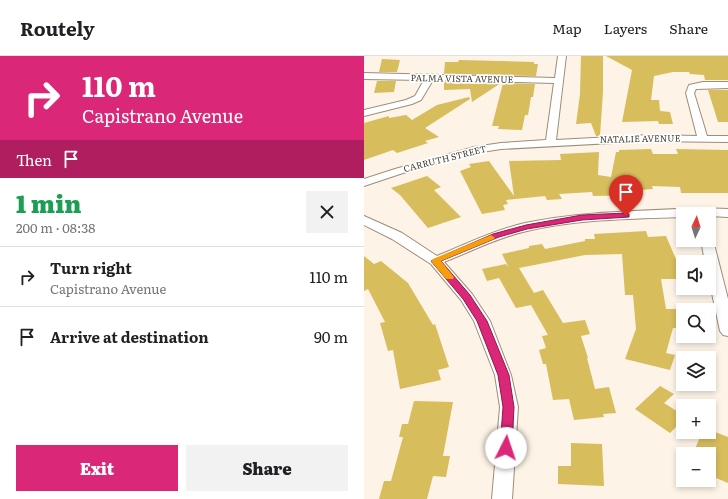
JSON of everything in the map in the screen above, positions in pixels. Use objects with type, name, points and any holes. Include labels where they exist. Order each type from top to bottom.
[{"type":"street","points":[[551,142],[562,56]]},
{"type":"street","name":"PALMA VISTA AVENUE","points":[[364,76],[559,81]]},
{"type":"street","points":[[364,113],[418,98],[430,78]]},
{"type":"street","points":[[703,138],[690,93],[692,87],[703,85],[728,85]]},
{"type":"street","name":"NATALIE AVENUE","points":[[551,142],[650,138],[728,139]]},
{"type":"street","name":"CARRUTH STREET","points":[[364,183],[399,171],[474,150],[551,142]]},
{"type":"street","points":[[716,213],[728,213]]},
{"type":"street","points":[[436,261],[496,236],[526,227],[582,218],[676,214]]},
{"type":"street","points":[[364,220],[397,236],[436,261],[467,298],[482,321],[503,375],[509,407],[502,499]]},
{"type":"street","points":[[709,247],[728,331]]},
{"type":"building","points":[[581,56],[603,56],[603,92],[600,136],[596,136],[591,123],[576,124],[580,94]]},
{"type":"building","points":[[606,56],[728,56],[728,80],[705,80],[704,75],[690,74],[689,72],[673,72],[654,76],[651,100],[659,100],[660,111],[670,112],[673,124],[659,124],[658,121],[622,122],[632,70]]},
{"type":"building","points":[[382,59],[400,60],[397,72],[379,72]]},
{"type":"building","points":[[459,60],[534,62],[534,64],[538,64],[536,76],[444,74],[445,62],[458,62]]},
{"type":"building","points":[[377,81],[396,81],[394,92],[374,93]]},
{"type":"building","points":[[444,82],[501,83],[472,102],[470,89],[444,90]]},
{"type":"building","points":[[503,83],[535,84],[528,115],[525,115],[522,130],[498,129],[499,126],[492,126]]},
{"type":"building","points":[[708,90],[728,90],[728,122],[718,122]]},
{"type":"building","points":[[469,97],[470,99],[425,128],[439,137],[425,141],[428,143],[397,153],[393,150],[364,160],[364,123],[389,116],[389,118],[406,115],[412,120],[437,105]]},
{"type":"building","points":[[651,149],[653,154],[678,154],[676,149],[728,150],[728,193],[681,193],[680,187],[652,186],[653,189],[639,190],[641,195],[593,196],[592,192],[559,194],[562,199],[547,200],[545,196],[506,200],[508,204],[503,205],[505,210],[482,214],[460,171],[471,167],[469,164],[489,161],[514,196],[509,161],[561,160],[560,154],[599,152],[598,175],[611,177],[616,152],[619,152],[619,150]]},
{"type":"building","points":[[427,176],[441,187],[434,190],[461,217],[428,228],[400,195],[391,188]]},
{"type":"building","points":[[646,231],[648,237],[666,236],[676,259],[676,279],[661,279],[666,309],[676,309],[676,328],[673,328],[666,353],[675,355],[670,370],[625,359],[636,329],[633,295],[625,295],[622,254],[585,255],[519,268],[534,293],[543,290],[563,323],[585,320],[590,334],[581,336],[595,389],[609,387],[616,413],[603,414],[604,417],[574,420],[569,399],[553,400],[546,364],[543,364],[539,350],[546,348],[542,336],[548,335],[531,305],[516,308],[499,278],[487,281],[482,269],[506,264],[509,268],[502,254],[529,248],[529,246],[542,244],[545,249],[585,241],[585,239],[595,239],[594,234]]},
{"type":"building","points":[[364,256],[374,264],[381,261],[408,283],[433,325],[435,324],[449,367],[438,370],[441,380],[400,389],[393,350],[388,351],[380,323],[385,322],[368,289],[364,291]]},
{"type":"building","points":[[660,386],[674,394],[664,403],[676,411],[676,427],[670,433],[635,409]]},
{"type":"building","points":[[414,401],[453,402],[443,456],[450,456],[446,477],[433,476],[427,499],[379,499],[384,481],[391,481],[403,437],[399,437],[402,424],[408,424]]},
{"type":"building","points":[[716,432],[728,437],[728,483],[716,478],[716,447],[696,447],[699,439],[716,439]]},
{"type":"building","points":[[571,443],[602,444],[604,486],[558,484],[558,466],[571,466]]},
{"type":"slow traffic","points":[[449,277],[436,261],[491,238]]},
{"type":"route","points":[[506,448],[509,407],[503,375],[482,321],[467,298],[436,261],[496,236],[526,227],[582,218],[626,216]]}]
